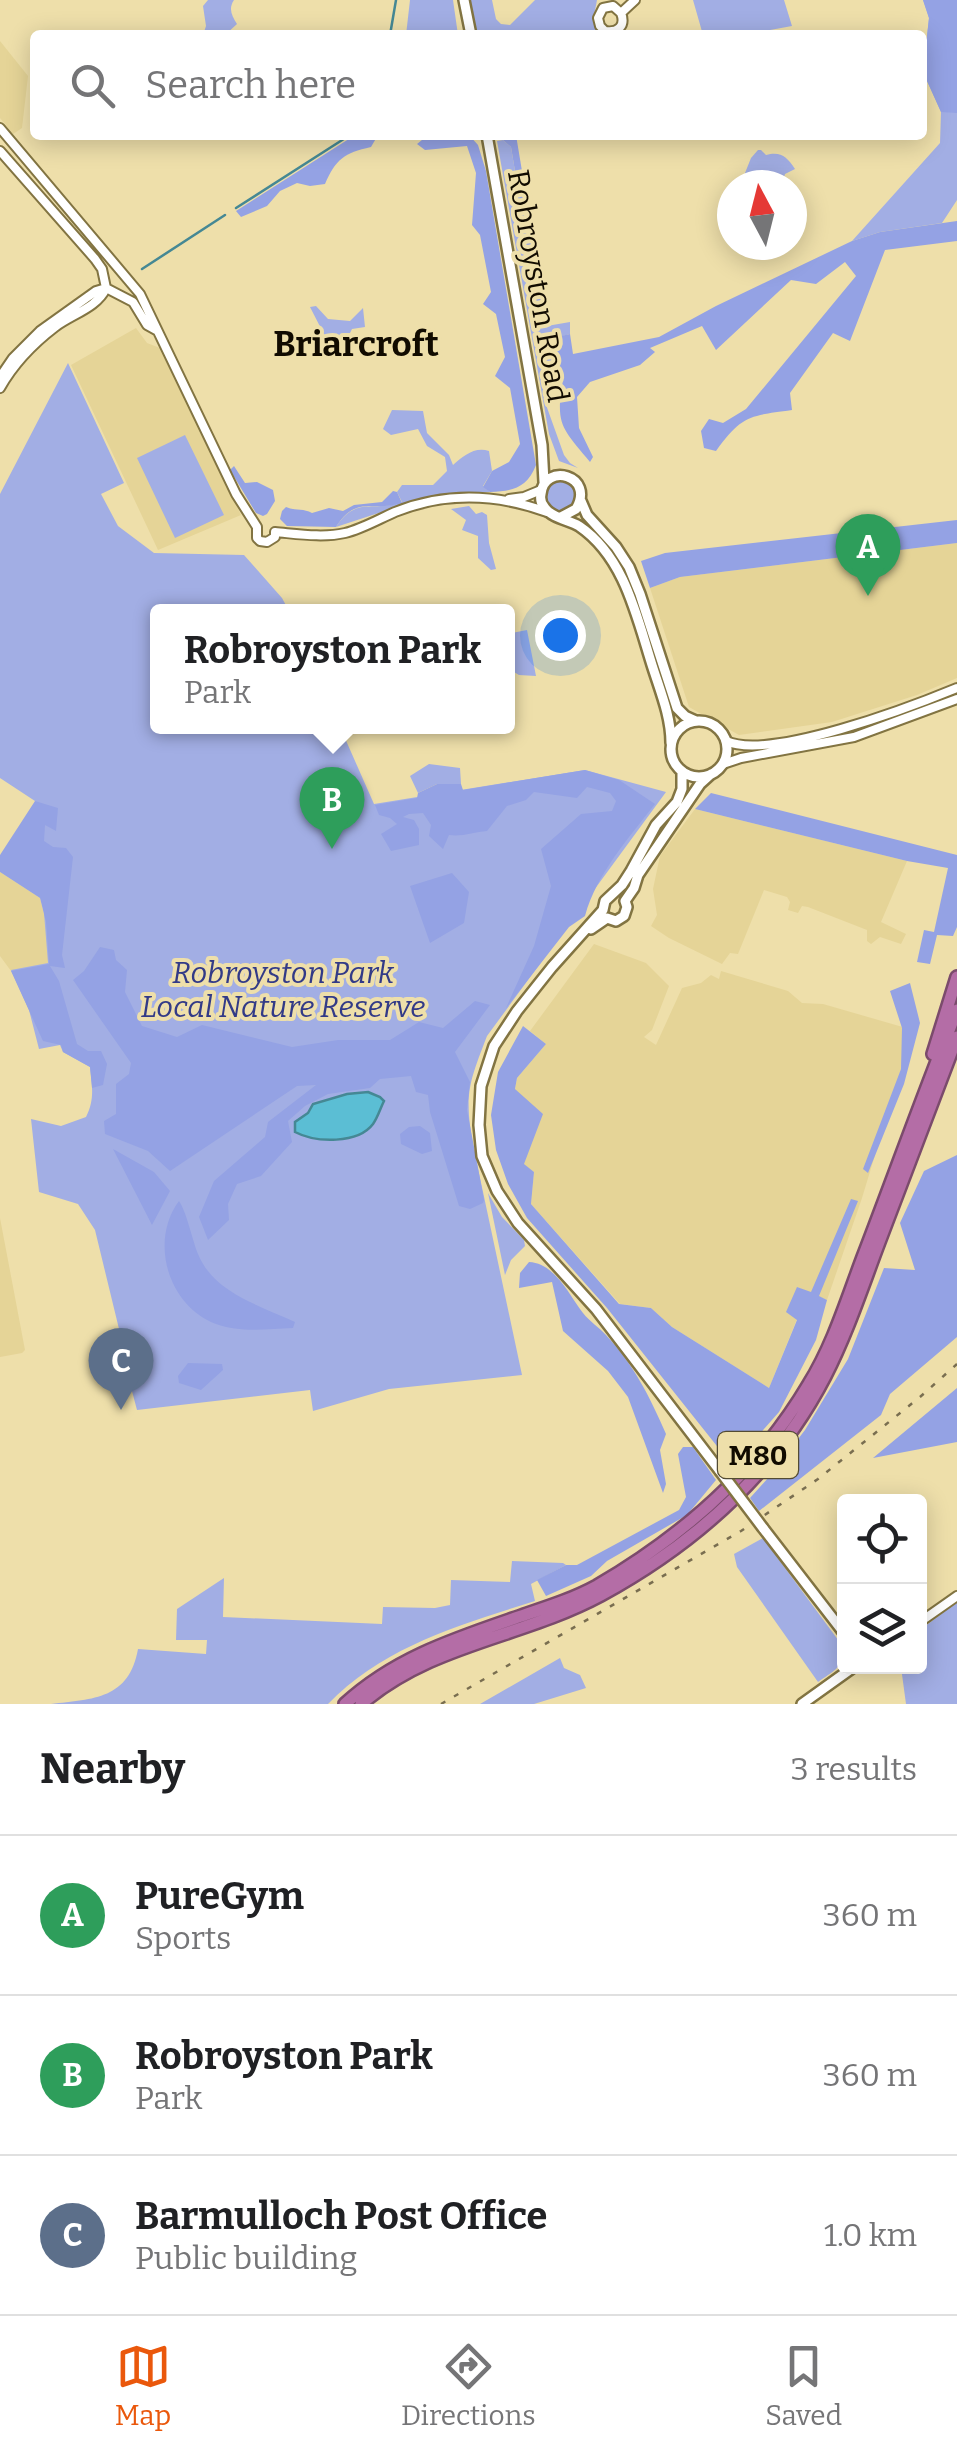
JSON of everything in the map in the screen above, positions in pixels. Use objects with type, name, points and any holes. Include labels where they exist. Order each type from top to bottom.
[{"type":"highway","points":[[904,1150],[957,977]]},
{"type":"highway","name":"M80","points":[[345,1704],[371,1682],[412,1657],[594,1587],[657,1548],[708,1508],[752,1463],[809,1384],[836,1326],[957,1010]]},
{"type":"highway","name":"M80","points":[[361,1704],[391,1681],[434,1658],[599,1596],[662,1558],[744,1490],[789,1434],[831,1363],[957,1037]]},
{"type":"highway","points":[[929,1111],[957,1048]]},
{"type":"main road","points":[[464,0],[470,30]]},
{"type":"main road","name":"Robroyston Road","points":[[488,140],[542,445],[542,489]]},
{"type":"main road","name":"Robroyston Road","points":[[542,445],[562,475]]},
{"type":"main road","points":[[625,901],[638,875],[700,784],[722,764],[726,740],[709,723],[682,714],[674,702],[628,568],[616,547],[584,511],[579,485],[562,475],[552,477],[542,489],[541,502],[586,531],[622,579],[666,712],[672,757],[682,772],[682,790],[678,802],[656,826],[631,871],[605,901],[605,914],[576,939],[517,1011],[494,1046],[480,1086],[482,1156],[497,1190],[536,1245],[596,1308],[837,1624]]},
{"type":"main road","points":[[556,515],[573,512],[581,502]]},
{"type":"main road","points":[[671,743],[676,732],[696,721]]},
{"type":"main road","points":[[682,772],[698,777],[711,774]]},
{"type":"main road","points":[[605,914],[616,921],[624,916],[627,907],[619,897],[610,897]]},
{"type":"main road","points":[[802,1704],[843,1674]]},
{"type":"street","points":[[622,13],[636,0]]},
{"type":"street","points":[[602,30],[598,18],[603,8],[613,6],[622,13],[623,22],[615,30]]},
{"type":"street","points":[[0,128],[140,294],[236,494],[267,526],[318,535],[343,534],[399,510],[430,502],[524,497],[542,489]]},
{"type":"street","points":[[0,152],[102,269],[106,288],[101,300],[55,327],[28,350],[0,388]]},
{"type":"street","points":[[0,377],[40,331],[96,290],[106,288],[133,302],[147,326],[156,330]]},
{"type":"street","points":[[504,499],[556,515]]},
{"type":"street","points":[[726,740],[744,746],[815,736],[874,720],[957,688]]},
{"type":"street","points":[[722,764],[854,736],[957,699]]},
{"type":"street","points":[[927,1617],[957,1596]]},
{"type":"shaded area","points":[[923,0],[957,0],[957,113],[941,112],[927,81],[929,18]]},
{"type":"shaded area","points":[[0,41],[28,76],[22,128],[13,134],[0,118]]},
{"type":"shaded area","points":[[347,140],[375,140],[371,147],[342,158],[325,184],[297,183],[280,191],[267,206],[241,217],[236,211]]},
{"type":"shaded area","points":[[422,140],[474,140],[486,171],[536,465],[524,483],[512,489],[490,492],[483,487],[492,471],[509,462],[520,444],[510,388],[495,376],[505,357],[496,314],[483,304],[491,292],[480,235],[472,225],[476,173],[467,146],[425,150],[417,144]]},
{"type":"shaded area","points":[[503,140],[517,140],[548,327],[541,328],[511,147]]},
{"type":"shaded area","points":[[957,221],[957,241],[885,250],[850,341],[833,333],[790,393],[792,410],[748,419],[716,451],[704,448],[701,431],[709,419],[723,423],[746,409],[856,276],[845,262],[816,284],[791,280],[716,350],[702,326],[650,348],[655,352],[640,365],[590,382],[577,397],[579,428],[593,457],[590,462],[567,433],[560,407],[563,380],[556,372],[552,338],[570,334],[573,354],[659,337],[852,241],[880,232]]},
{"type":"shaded area","points":[[136,328],[147,343],[160,348],[241,515],[158,550],[71,365]]},
{"type":"shaded area","points":[[234,466],[245,483],[257,482],[273,490],[275,501],[267,514],[256,513],[230,470]]},
{"type":"shaded area","points":[[393,491],[402,503],[358,508],[336,527],[287,526],[280,519],[286,507],[312,513],[329,508],[343,511],[354,505],[382,502]]},
{"type":"shaded area","points":[[957,520],[957,543],[680,577],[650,588],[641,561],[665,553]]},
{"type":"shaded area","points":[[957,543],[957,678],[832,722],[739,735],[689,707],[650,588],[680,577]]},
{"type":"shaded area","points":[[585,770],[619,780],[655,804],[605,871],[585,916],[569,927],[506,1008],[534,946],[551,886],[541,849],[581,814],[612,811],[616,801],[610,793],[587,787],[577,798],[534,792],[526,800],[507,806],[487,831],[449,835],[443,849],[429,836],[431,825],[423,813],[409,814],[403,817],[414,820],[419,829],[419,845],[391,851],[381,834],[397,824],[379,815],[375,805],[417,798],[418,793],[437,784],[461,784],[463,790]]},
{"type":"shaded area","points":[[711,793],[957,855],[957,927],[953,936],[937,935],[930,964],[917,962],[924,930],[934,932],[948,868],[695,809]]},
{"type":"shaded area","points":[[35,801],[58,808],[56,831],[45,825],[44,841],[66,848],[73,857],[62,955],[65,968],[50,966],[59,981],[77,1044],[88,1051],[101,1051],[107,1064],[103,1085],[92,1088],[90,1067],[63,1052],[61,1045],[43,1041],[11,971],[49,964],[40,898],[0,872],[0,855]]},
{"type":"shaded area","points":[[695,809],[907,861],[881,922],[906,934],[901,944],[880,937],[871,944],[867,941],[867,930],[808,907],[802,906],[798,913],[788,910],[787,897],[764,890],[738,954],[730,953],[722,964],[669,938],[651,926],[657,915],[653,889],[660,856]]},
{"type":"shaded area","points":[[0,872],[40,898],[49,965],[11,971],[0,956]]},
{"type":"shaded area","points":[[452,873],[469,892],[464,923],[430,943],[410,886]]},
{"type":"shaded area","points":[[594,944],[646,963],[669,986],[652,1030],[644,1037],[656,1045],[682,988],[701,983],[711,975],[719,979],[721,971],[788,991],[802,1003],[823,1004],[913,1030],[827,1300],[797,1287],[797,1319],[769,1388],[672,1327],[651,1308],[620,1304],[531,1204],[534,1172],[523,1164],[517,1078],[546,1044],[530,1031]]},
{"type":"shaded area","points":[[100,947],[114,950],[116,960],[127,970],[125,992],[142,1026],[177,1037],[202,1025],[292,1047],[338,1040],[390,1040],[419,1022],[443,1028],[475,1001],[490,1005],[455,1052],[470,1082],[467,1110],[483,1203],[470,1209],[459,1206],[428,1095],[416,1092],[411,1076],[380,1079],[370,1088],[328,1094],[288,1121],[292,1142],[261,1176],[237,1184],[228,1204],[229,1220],[208,1240],[199,1217],[214,1181],[265,1137],[268,1122],[316,1085],[297,1086],[170,1171],[148,1151],[105,1134],[104,1121],[116,1114],[116,1084],[129,1074],[131,1063],[73,980]]},
{"type":"shaded area","points":[[910,983],[920,1023],[904,1084],[868,1173],[863,1169],[901,1069],[902,1028],[890,991]]},
{"type":"shaded area","points":[[523,1026],[546,1044],[517,1078],[515,1089],[543,1114],[524,1164],[534,1172],[531,1204],[619,1304],[651,1308],[672,1327],[769,1388],[797,1320],[786,1312],[797,1287],[811,1292],[851,1199],[858,1201],[819,1296],[827,1300],[816,1340],[779,1412],[732,1465],[607,1308],[527,1218],[508,1184],[496,1150],[491,1115],[498,1072]]},
{"type":"shaded area","points":[[368,1092],[384,1101],[366,1131],[336,1140],[295,1132],[295,1122],[313,1104]]},
{"type":"shaded area","points":[[420,1126],[430,1133],[432,1151],[422,1154],[401,1144],[400,1134],[409,1127]]},
{"type":"shaded area","points":[[113,1149],[154,1172],[170,1191],[152,1225]]},
{"type":"shaded area","points":[[957,1155],[957,1337],[890,1394],[881,1415],[759,1511],[750,1498],[805,1430],[848,1359],[884,1268],[915,1270],[900,1223],[924,1171]]},
{"type":"shaded area","points":[[179,1201],[198,1254],[215,1279],[239,1296],[295,1322],[293,1328],[225,1327],[199,1315],[186,1303],[175,1288],[165,1253],[165,1235]]},
{"type":"shaded area","points":[[0,1218],[25,1350],[0,1357]]},
{"type":"shaded area","points":[[529,1262],[554,1274],[586,1316],[616,1346],[640,1382],[666,1434],[660,1450],[666,1484],[663,1493],[628,1397],[608,1371],[563,1331],[552,1282],[519,1288],[520,1273]]},
{"type":"shaded area","points":[[188,1363],[222,1364],[223,1370],[201,1390],[179,1383],[178,1376]]},
{"type":"shaded area","points":[[957,1388],[957,1442],[873,1458]]},
{"type":"shaded area","points":[[683,1447],[693,1447],[716,1480],[687,1515],[607,1561],[591,1576],[546,1596],[537,1580],[566,1565],[577,1565],[679,1510],[686,1497],[678,1454]]},
{"type":"green space","points":[[208,0],[234,0],[231,9],[237,24],[230,30],[205,30],[203,6]]},
{"type":"green space","points":[[410,0],[453,0],[457,30],[407,30]]},
{"type":"green space","points":[[470,0],[492,0],[496,19],[510,25],[535,0],[597,0],[593,21],[596,30],[475,30]]},
{"type":"green space","points":[[693,0],[784,0],[792,26],[770,30],[702,30]]},
{"type":"green space","points":[[923,0],[957,0],[957,200],[942,223],[880,232],[852,241],[940,143],[941,112],[927,81],[929,18]]},
{"type":"green space","points":[[503,140],[511,147],[541,327],[570,322],[570,334],[552,339],[556,372],[545,402],[564,455],[578,468],[559,461],[549,434],[497,141]]},
{"type":"green space","points":[[761,150],[766,155],[783,156],[795,169],[746,170],[751,158]]},
{"type":"green space","points":[[316,306],[328,319],[350,321],[363,308],[365,327],[352,329],[349,335],[354,348],[345,356],[330,346],[310,307]]},
{"type":"green space","name":"Robroyston Park Local Nature Reserve","points":[[68,363],[124,483],[101,494],[118,526],[154,553],[244,555],[282,598],[285,604],[150,604],[150,734],[343,734],[374,804],[585,770],[666,792],[487,1036],[472,1078],[469,1113],[473,1145],[522,1375],[389,1389],[313,1411],[310,1390],[137,1410],[128,1376],[110,1380],[109,1359],[120,1333],[95,1230],[78,1204],[39,1192],[31,1119],[61,1126],[86,1117],[92,1098],[90,1067],[63,1052],[60,1045],[39,1049],[29,1010],[11,970],[48,963],[35,801],[0,778],[0,494]]},
{"type":"green space","points":[[392,410],[423,411],[427,433],[449,455],[453,465],[474,451],[489,451],[492,471],[483,486],[490,492],[448,494],[412,502],[336,527],[358,508],[402,502],[397,492],[402,485],[433,485],[447,471],[445,457],[427,446],[418,429],[391,435],[383,429]]},
{"type":"green space","points":[[185,435],[224,515],[175,538],[137,458]]},
{"type":"green space","points":[[561,481],[572,485],[576,496],[572,507],[561,511],[550,507],[546,496],[550,485]]},
{"type":"green space","points":[[469,506],[476,514],[487,515],[496,569],[491,570],[478,558],[478,536],[462,530],[466,520],[451,509]]},
{"type":"green space","points":[[527,630],[536,676],[515,673],[515,632]]},
{"type":"green space","points":[[429,764],[460,768],[461,784],[437,784],[418,793],[410,776]]},
{"type":"green space","points":[[488,1193],[502,1217],[524,1240],[525,1246],[511,1260],[505,1275]]},
{"type":"green space","points":[[763,1538],[837,1638],[837,1667],[833,1672],[818,1682],[737,1567],[734,1554]]},
{"type":"green space","points":[[512,1561],[566,1565],[531,1584],[535,1601],[451,1629],[398,1652],[328,1704],[51,1704],[95,1698],[118,1687],[127,1678],[138,1649],[206,1654],[207,1640],[176,1640],[177,1609],[224,1578],[223,1617],[382,1624],[383,1607],[450,1605],[451,1580],[510,1582]]},
{"type":"green space","points":[[957,1602],[957,1704],[906,1704],[902,1674],[927,1674],[927,1625]]},
{"type":"green space","points":[[560,1658],[564,1668],[580,1675],[586,1688],[534,1704],[480,1704]]},
{"type":"waterway","points":[[391,30],[396,0]]},
{"type":"waterway","points":[[236,208],[342,140]]},
{"type":"waterway","points":[[142,269],[225,215]]},
{"type":"railway","points":[[441,1704],[741,1531],[818,1479],[957,1364]]},
{"type":"place","name":"PureGym","points":[[868,596]]},
{"type":"place","name":"Robroyston Park","points":[[332,849]]},
{"type":"place","name":"Barmulloch Post Office","points":[[121,1410]]},
{"type":"district","name":"Briarcroft","points":[[356,344]]}]
